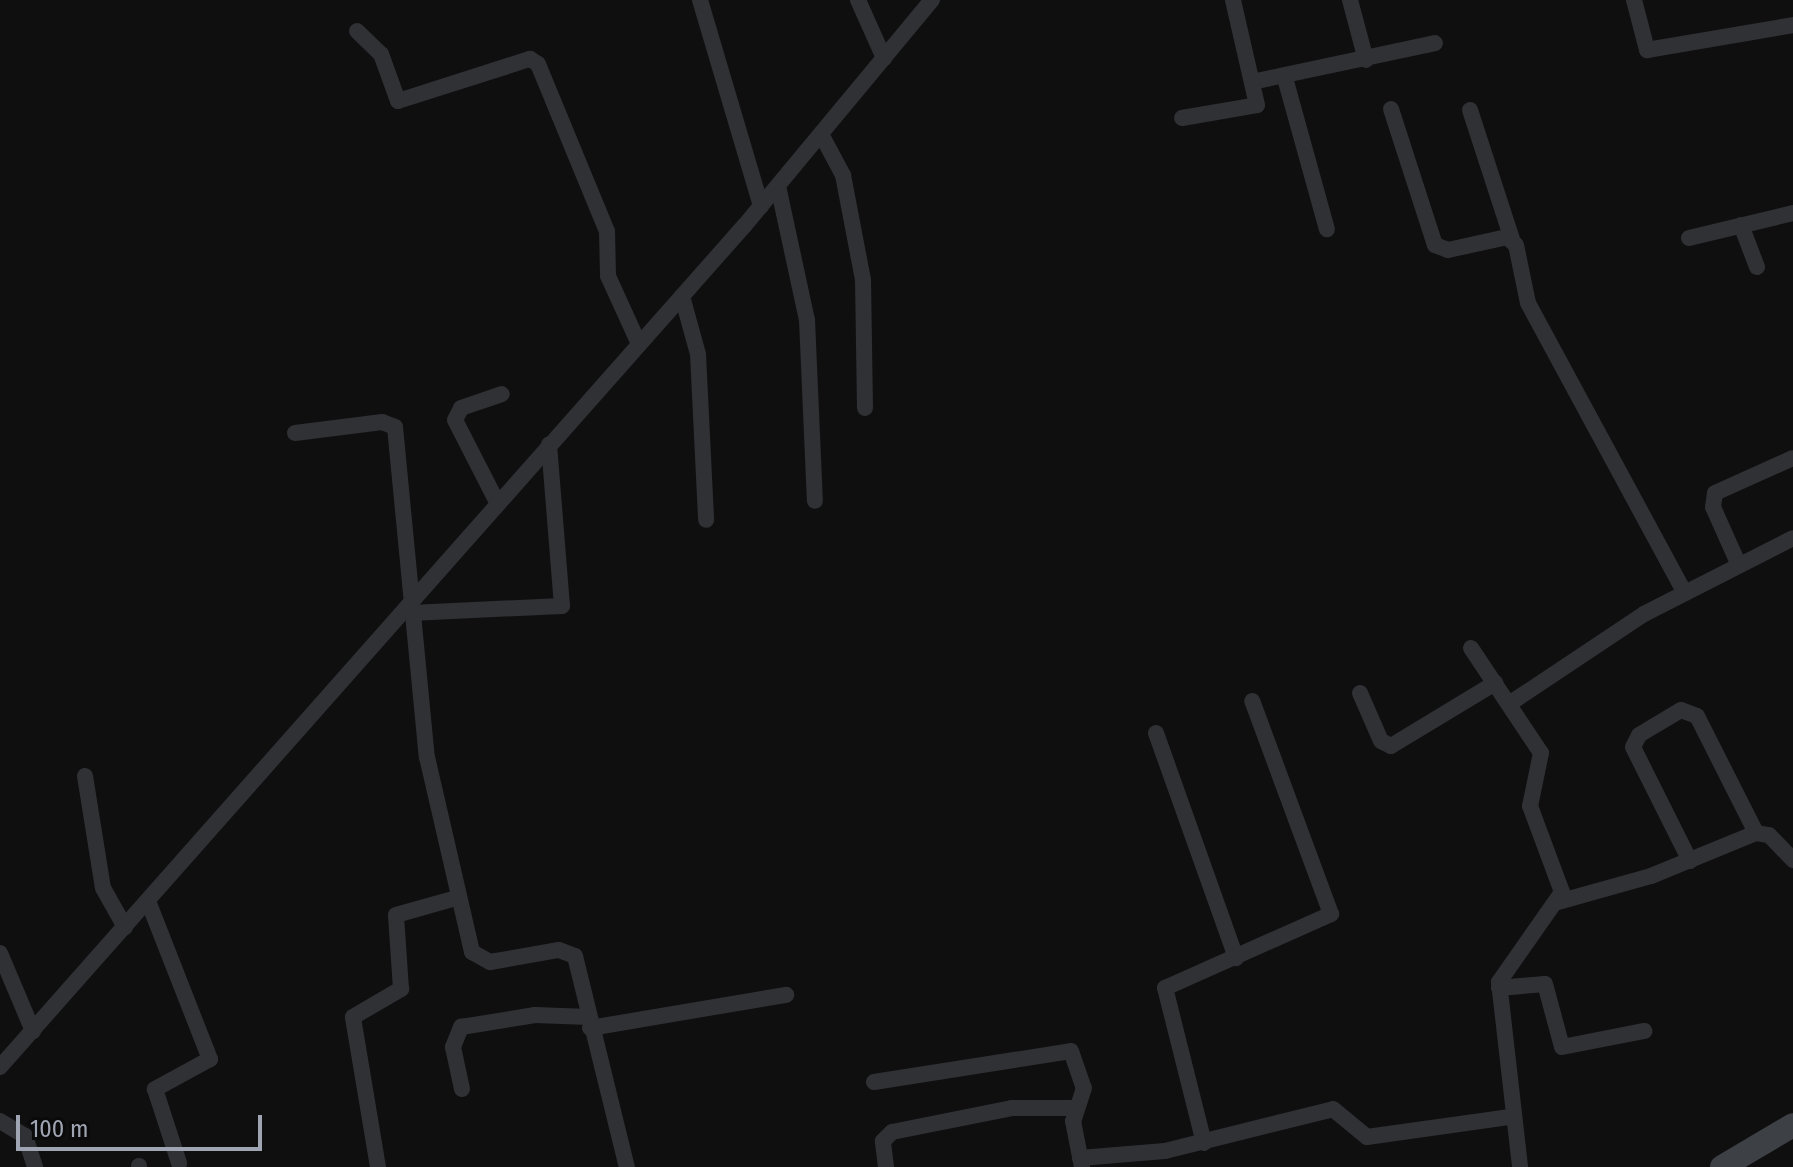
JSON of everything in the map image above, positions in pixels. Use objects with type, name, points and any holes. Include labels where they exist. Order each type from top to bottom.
[{"type":"main road","points":[[1722,1167],[1793,1125]]},
{"type":"street","points":[[700,0],[761,206]]},
{"type":"street","points":[[858,0],[884,58]]},
{"type":"street","points":[[1182,118],[1249,112],[1257,105],[1233,0]]},
{"type":"street","points":[[1350,0],[1366,60]]},
{"type":"street","points":[[1634,0],[1647,50],[1793,25]]},
{"type":"street","points":[[0,1067],[410,608],[549,445],[761,206],[930,1]]},
{"type":"street","points":[[357,31],[381,54],[391,94],[403,102],[514,63],[538,64],[604,223],[608,276],[639,344]]},
{"type":"street","points":[[1252,82],[1285,78],[1435,43]]},
{"type":"street","points":[[1285,78],[1327,229]]},
{"type":"street","points":[[1391,109],[1435,245],[1448,250],[1512,239]]},
{"type":"street","points":[[1470,110],[1512,239],[1528,303],[1684,592]]},
{"type":"street","points":[[821,134],[843,175],[863,280],[865,408]]},
{"type":"street","points":[[778,186],[809,343],[815,501]]},
{"type":"street","points":[[1689,238],[1793,213]]},
{"type":"street","points":[[1741,225],[1757,267]]},
{"type":"street","points":[[682,296],[698,354],[706,520]]},
{"type":"street","points":[[498,504],[455,420],[461,408],[502,394]]},
{"type":"street","points":[[295,433],[382,422],[395,427],[410,608],[427,757],[456,898],[477,958],[559,950],[575,956],[627,1167]]},
{"type":"street","points":[[410,608],[562,606],[549,445]]},
{"type":"street","points":[[1738,563],[1713,507],[1715,493],[1793,458]]},
{"type":"street","points":[[1509,704],[1684,592],[1793,538]]},
{"type":"street","points":[[1471,648],[1541,753],[1529,798],[1560,880],[1558,902],[1504,970],[1499,988],[1509,1117],[1520,1167]]},
{"type":"street","points":[[1360,693],[1381,741],[1391,746],[1495,683]]},
{"type":"street","points":[[1204,1143],[1165,988],[1331,914],[1252,701]]},
{"type":"street","points":[[1690,861],[1633,747],[1639,735],[1681,710],[1697,716],[1756,833]]},
{"type":"street","points":[[1156,733],[1236,958]]},
{"type":"street","points":[[85,776],[103,888],[125,927]]},
{"type":"street","points":[[1558,902],[1690,861],[1756,833],[1769,835],[1793,860]]},
{"type":"street","points":[[378,1167],[353,1017],[401,989],[396,915],[456,898]]},
{"type":"street","points":[[148,901],[210,1059],[155,1089],[179,1163]]},
{"type":"street","points":[[0,953],[33,1031]]},
{"type":"street","points":[[1499,988],[1545,984],[1562,1047],[1644,1031]]},
{"type":"street","points":[[462,1089],[453,1038],[461,1027],[535,1015],[590,1022],[786,995]]},
{"type":"street","points":[[874,1082],[1071,1051],[1084,1088],[1076,1108],[1081,1163],[1204,1143],[1333,1109],[1367,1137],[1509,1117]]},
{"type":"street","points":[[886,1167],[883,1141],[892,1132],[1012,1108],[1076,1108]]},
{"type":"street","points":[[0,1121],[25,1136],[35,1167]]}]
